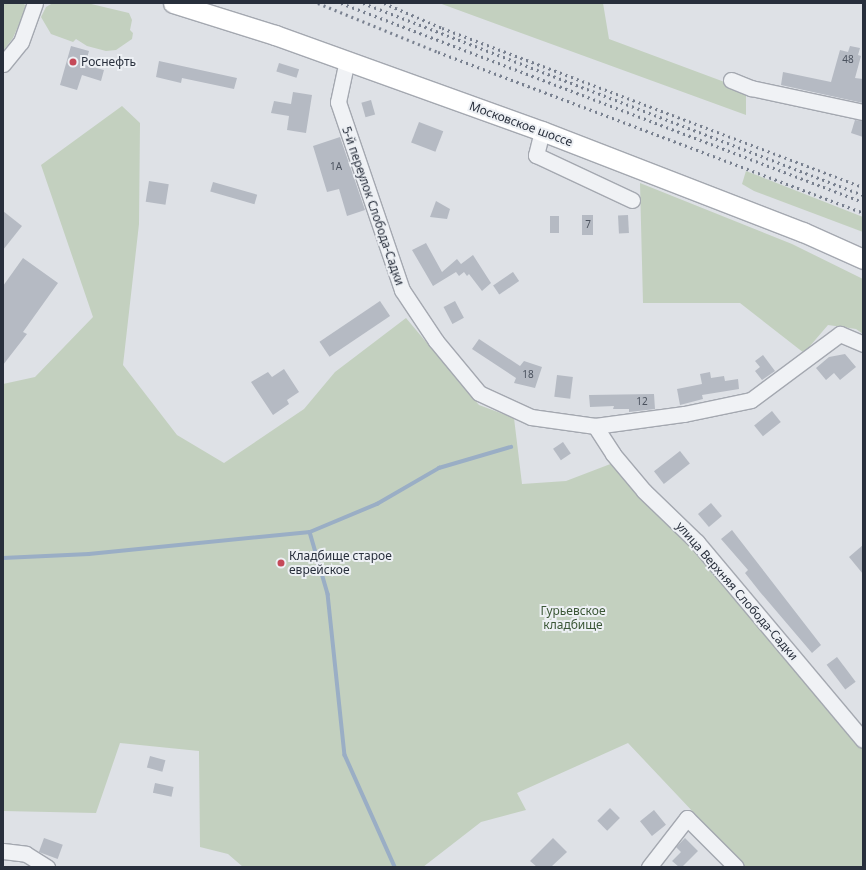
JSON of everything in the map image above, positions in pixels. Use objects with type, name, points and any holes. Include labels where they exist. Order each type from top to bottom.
[{"type":"main road","name":"Московское шоссе","points":[[173,3],[346,60],[542,131],[804,232],[863,260]]},
{"type":"main road","points":[[804,232],[863,250]]},
{"type":"street","points":[[3,64],[21,42],[35,3]]},
{"type":"street","name":"5-й переулок Слобода-Садки","points":[[346,60],[338,102],[402,290],[436,341],[480,393],[531,416],[595,426],[684,414],[751,400],[840,334],[863,344]]},
{"type":"street","points":[[731,80],[751,88],[863,112]]},
{"type":"street","points":[[542,131],[536,155],[632,200]]},
{"type":"street","name":"улица Верхняя Слобода-Садки","points":[[595,426],[613,454],[644,490],[697,542],[863,740]]},
{"type":"street","points":[[649,867],[687,818],[736,867]]},
{"type":"street","points":[[3,852],[26,854],[46,867]]},
{"type":"green space","points":[[3,3],[22,3],[27,6],[13,38],[3,51]]},
{"type":"green space","points":[[53,3],[87,3],[129,13],[132,20],[130,30],[133,33],[132,39],[116,50],[106,51],[87,46],[76,39],[73,42],[51,34],[41,17],[46,7]]},
{"type":"green space","points":[[439,3],[603,3],[609,39],[746,90],[746,115]]},
{"type":"green space","name":"Гурьевское кладбище","points":[[122,106],[140,123],[139,224],[123,365],[177,435],[224,463],[304,409],[335,372],[406,318],[479,405],[514,418],[522,484],[566,481],[613,463],[694,545],[863,749],[863,867],[745,867],[628,743],[517,793],[526,810],[481,822],[423,867],[243,867],[228,854],[200,847],[199,751],[120,743],[96,813],[3,811],[3,384],[35,377],[93,317],[41,165]]},
{"type":"green space","points":[[746,171],[863,217],[863,232],[754,191],[742,184]]},
{"type":"green space","points":[[640,183],[792,244],[863,279],[863,334],[856,329],[828,325],[804,353],[740,303],[643,303]]},
{"type":"building","points":[[71,46],[89,51],[85,65],[104,70],[101,81],[82,75],[77,90],[60,85]]},
{"type":"building","points":[[850,46],[860,48],[858,55],[861,56],[855,78],[863,79],[863,103],[781,85],[783,72],[831,82],[840,50],[848,52]]},
{"type":"building","points":[[159,61],[237,78],[234,89],[182,78],[181,83],[156,77]]},
{"type":"building","points":[[279,63],[299,69],[296,78],[276,72]]},
{"type":"building","points":[[293,92],[312,95],[306,133],[287,130],[289,116],[271,113],[274,101],[291,104]]},
{"type":"building","points":[[371,100],[375,114],[366,117],[361,103]]},
{"type":"building","points":[[855,120],[863,121],[863,137],[851,133]]},
{"type":"building","points":[[419,122],[443,131],[435,152],[411,143]]},
{"type":"building","points":[[340,137],[365,210],[347,216],[339,189],[327,192],[313,146]]},
{"type":"building","points":[[149,181],[169,184],[165,205],[146,202]]},
{"type":"building","points":[[213,182],[257,195],[254,204],[210,192]]},
{"type":"building","points":[[436,201],[450,209],[447,219],[430,217]]},
{"type":"building","points":[[3,211],[22,226],[3,250]]},
{"type":"building","points":[[582,215],[593,215],[593,235],[582,235]]},
{"type":"building","points":[[628,215],[629,233],[619,233],[618,216]]},
{"type":"building","points":[[550,216],[559,216],[559,233],[550,233]]},
{"type":"building","points":[[426,243],[442,272],[457,259],[461,264],[473,255],[491,283],[482,291],[469,274],[467,276],[464,272],[459,276],[456,272],[433,286],[412,250]]},
{"type":"building","points":[[23,258],[58,283],[23,332],[27,334],[3,365],[3,286]]},
{"type":"building","points":[[513,272],[519,281],[499,295],[493,285]]},
{"type":"building","points":[[380,301],[390,316],[330,357],[319,342]]},
{"type":"building","points":[[455,301],[464,318],[452,324],[444,307]]},
{"type":"building","points":[[479,339],[520,366],[524,361],[542,367],[535,388],[514,383],[516,378],[472,349]]},
{"type":"building","points":[[845,354],[856,367],[840,380],[834,373],[826,380],[816,368],[829,357]]},
{"type":"building","points":[[763,355],[775,371],[762,380],[755,371],[760,367],[755,361]]},
{"type":"building","points":[[284,369],[299,392],[287,400],[289,404],[273,415],[251,382],[268,372],[272,377]]},
{"type":"building","points":[[710,372],[711,378],[724,376],[725,381],[738,379],[739,389],[702,395],[703,399],[680,405],[677,389],[702,384],[700,374]]},
{"type":"building","points":[[557,375],[573,377],[570,399],[554,397]]},
{"type":"building","points":[[654,394],[655,409],[629,412],[629,409],[613,409],[614,406],[590,407],[589,395]]},
{"type":"building","points":[[772,411],[781,422],[763,436],[754,425]]},
{"type":"building","points":[[563,442],[571,454],[561,460],[553,449]]},
{"type":"building","points":[[680,451],[690,464],[664,484],[654,471]]},
{"type":"building","points":[[711,503],[722,516],[709,527],[698,514]]},
{"type":"building","points":[[732,530],[821,645],[812,653],[760,592],[745,573],[748,570],[721,539]]},
{"type":"building","points":[[863,545],[863,574],[849,557]]},
{"type":"building","points":[[837,657],[856,682],[845,690],[827,665]]},
{"type":"building","points":[[150,756],[165,760],[162,772],[147,768]]},
{"type":"building","points":[[155,783],[174,787],[172,797],[153,793]]},
{"type":"building","points":[[610,808],[620,818],[607,831],[597,821]]},
{"type":"building","points":[[654,810],[666,825],[652,836],[640,821]]},
{"type":"building","points":[[44,838],[63,845],[58,859],[39,852]]},
{"type":"building","points":[[553,838],[567,852],[551,867],[537,867],[530,861]]},
{"type":"building","points":[[685,838],[698,851],[682,867],[679,867],[672,861],[681,852],[676,847]]},
{"type":"waterway","points":[[3,558],[89,554],[310,532],[377,504],[439,468],[511,447]]},
{"type":"waterway","points":[[310,532],[328,594],[345,755],[395,867]]},
{"type":"railway","points":[[318,3],[438,52],[863,213]]},
{"type":"railway","points":[[341,3],[863,202]]},
{"type":"railway","points":[[363,3],[863,195]]},
{"type":"railway","points":[[384,3],[442,28],[863,187]]},
{"type":"place","name":"Роснефть","points":[[73,62]]},
{"type":"place","name":"Кладбище старое еврейское","points":[[281,563]]}]
